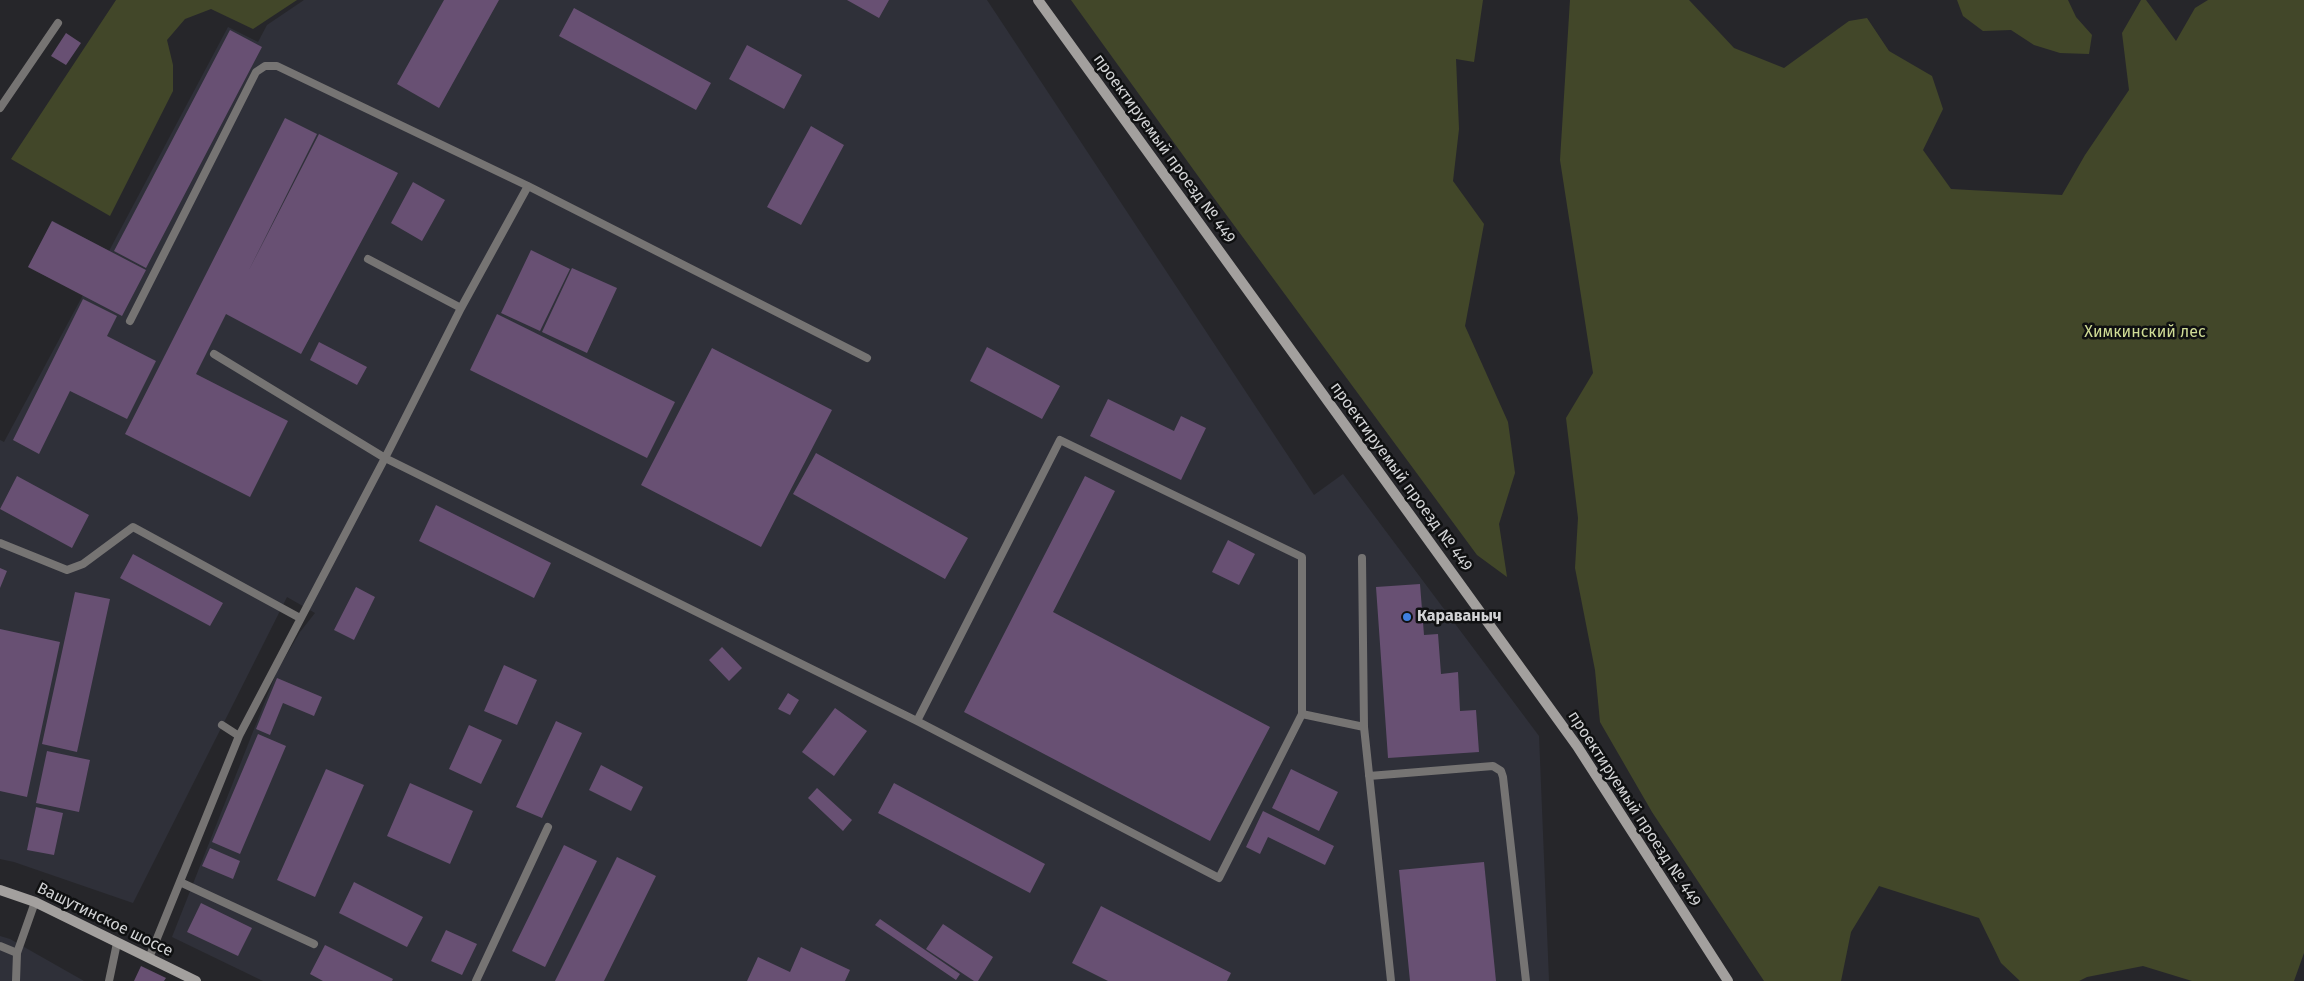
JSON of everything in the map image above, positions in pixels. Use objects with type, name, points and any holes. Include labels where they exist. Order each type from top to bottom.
[{"type":"street","name":"проектируемый проезд № 449","points":[[1038,0],[1576,746],[1728,981]]},
{"type":"street","name":"Вашутинское шоссе","points":[[0,890],[35,902],[196,981]]},
{"type":"lane","points":[[0,108],[58,23]]},
{"type":"lane","points":[[130,321],[256,72],[265,66],[277,66],[528,186],[867,358]]},
{"type":"lane","points":[[148,958],[239,736],[300,618],[308,609],[461,308],[528,186]]},
{"type":"lane","points":[[368,259],[461,308]]},
{"type":"lane","points":[[214,354],[385,458],[916,721],[1219,878],[1302,714],[1302,557],[1060,440],[916,721]]},
{"type":"lane","points":[[0,543],[67,570],[83,564],[133,527],[300,618]]},
{"type":"lane","points":[[1362,558],[1364,727],[1391,981]]},
{"type":"lane","points":[[1302,714],[1364,727]]},
{"type":"lane","points":[[222,726],[239,736]]},
{"type":"lane","points":[[1369,776],[1493,766],[1501,771],[1526,981]]},
{"type":"lane","points":[[476,981],[548,827]]},
{"type":"lane","points":[[180,882],[314,944]]},
{"type":"lane","points":[[16,981],[17,953],[35,902]]},
{"type":"lane","points":[[109,981],[117,943]]},
{"type":"lane","points":[[0,946],[17,953]]},
{"type":"shaded area","points":[[304,0],[987,0],[1314,495],[1343,474],[1539,736],[1549,981],[263,981],[172,937],[277,671],[300,632],[315,613],[287,597],[133,903],[14,862],[0,859],[0,440],[4,442],[83,295],[28,267],[53,221],[109,251],[228,27],[258,42],[267,25]]},
{"type":"shaded area","points":[[0,936],[10,939],[84,981],[0,981]]},
{"type":"green space","points":[[116,0],[297,0],[253,29],[211,9],[185,19],[167,40],[173,65],[173,91],[110,216],[11,159]]},
{"type":"green space","points":[[1071,0],[1483,0],[1474,62],[1456,59],[1459,129],[1453,181],[1484,224],[1465,326],[1508,422],[1515,473],[1499,524],[1507,577],[1477,555],[1211,194]]},
{"type":"green space","name":"Химкинский лес","points":[[1570,0],[1689,0],[1734,48],[1784,68],[1849,21],[1867,18],[1889,51],[1932,76],[1943,109],[1923,150],[1951,189],[2062,195],[2085,155],[2129,90],[2122,33],[2141,0],[2146,0],[2176,41],[2195,8],[2208,0],[2304,0],[2304,953],[2294,981],[2192,981],[2143,966],[2087,977],[2079,981],[2020,981],[2001,963],[1979,918],[1879,886],[1851,932],[1841,981],[1764,981],[1652,812],[1600,722],[1595,670],[1575,568],[1578,518],[1566,418],[1593,373],[1560,160]]},
{"type":"green space","points":[[1957,0],[2068,0],[2076,17],[2092,35],[2089,54],[2060,53],[2034,45],[2011,30],[1983,31],[1963,16]]},
{"type":"building","points":[[444,0],[499,0],[439,108],[397,84]]},
{"type":"building","points":[[847,0],[889,0],[879,18]]},
{"type":"building","points":[[574,8],[711,83],[696,110],[559,36]]},
{"type":"building","points":[[230,30],[262,47],[146,268],[114,251]]},
{"type":"building","points":[[66,33],[81,43],[66,65],[51,56]]},
{"type":"building","points":[[747,45],[802,75],[784,109],[729,79]]},
{"type":"building","points":[[285,118],[317,134],[249,270],[319,134],[398,173],[301,354],[226,314],[196,374],[288,421],[250,497],[125,434]]},
{"type":"building","points":[[811,126],[844,145],[801,225],[767,207]]},
{"type":"building","points":[[413,182],[445,200],[422,241],[391,223]]},
{"type":"building","points":[[52,221],[146,270],[122,316],[28,267]]},
{"type":"building","points":[[531,250],[570,269],[540,331],[501,313]]},
{"type":"building","points":[[572,268],[617,288],[587,353],[542,332]]},
{"type":"building","points":[[83,299],[117,316],[107,336],[156,361],[127,419],[70,391],[39,454],[13,440]]},
{"type":"building","points":[[497,314],[675,402],[647,458],[470,370]]},
{"type":"building","points":[[319,342],[367,367],[357,385],[310,360]]},
{"type":"building","points":[[987,347],[1060,386],[1042,419],[970,381]]},
{"type":"building","points":[[712,348],[832,410],[761,547],[641,485]]},
{"type":"building","points":[[1108,399],[1174,431],[1181,416],[1206,428],[1181,480],[1090,436]]},
{"type":"building","points":[[816,453],[968,538],[945,579],[793,494]]},
{"type":"building","points":[[17,476],[89,515],[72,548],[0,509]]},
{"type":"building","points":[[1085,476],[1115,491],[1053,612],[1270,727],[1210,841],[964,712]]},
{"type":"building","points":[[436,505],[551,563],[534,598],[419,541]]},
{"type":"building","points":[[1228,540],[1255,554],[1239,585],[1212,572]]},
{"type":"building","points":[[133,554],[223,603],[210,626],[120,578]]},
{"type":"building","points":[[0,568],[7,571],[0,588]]},
{"type":"building","points":[[1420,584],[1424,635],[1438,634],[1441,674],[1458,672],[1460,711],[1476,710],[1479,752],[1388,758],[1376,587]]},
{"type":"building","points":[[356,587],[375,597],[354,640],[334,630]]},
{"type":"building","points":[[75,592],[110,599],[77,752],[42,744]]},
{"type":"building","points":[[0,629],[60,642],[27,797],[0,791]]},
{"type":"building","points":[[722,647],[742,668],[729,681],[709,660]]},
{"type":"building","points":[[504,665],[537,680],[517,725],[484,711]]},
{"type":"building","points":[[277,678],[322,697],[314,716],[283,703],[270,735],[256,729]]},
{"type":"building","points":[[788,693],[799,700],[790,715],[778,709]]},
{"type":"building","points":[[835,708],[867,731],[834,776],[802,752]]},
{"type":"building","points":[[556,721],[582,733],[542,818],[516,807]]},
{"type":"building","points":[[469,725],[502,740],[481,784],[449,769]]},
{"type":"building","points":[[258,734],[286,746],[240,854],[212,842]]},
{"type":"building","points":[[47,751],[90,760],[79,812],[36,803]]},
{"type":"building","points":[[601,765],[643,787],[631,811],[589,790]]},
{"type":"building","points":[[326,769],[364,785],[315,897],[277,880]]},
{"type":"building","points":[[1291,769],[1338,792],[1319,831],[1272,808]]},
{"type":"building","points":[[410,783],[473,811],[450,864],[387,836]]},
{"type":"building","points":[[894,783],[1045,864],[1030,893],[878,813]]},
{"type":"building","points":[[817,788],[852,820],[843,831],[808,798]]},
{"type":"building","points":[[36,807],[63,813],[54,855],[27,850]]},
{"type":"building","points":[[1263,811],[1334,846],[1325,865],[1268,837],[1260,854],[1246,847]]},
{"type":"building","points":[[564,845],[597,861],[545,967],[512,951]]},
{"type":"building","points":[[210,848],[240,861],[233,879],[202,866]]},
{"type":"building","points":[[617,857],[656,876],[604,981],[555,981]]},
{"type":"building","points":[[1484,862],[1496,981],[1410,981],[1399,870]]},
{"type":"building","points":[[354,882],[423,917],[407,947],[339,913]]},
{"type":"building","points":[[201,903],[252,928],[238,956],[187,932]]},
{"type":"building","points":[[1101,906],[1231,973],[1227,981],[1108,981],[1072,963]]},
{"type":"building","points":[[880,919],[960,974],[956,980],[875,925]]},
{"type":"building","points":[[943,924],[993,957],[978,981],[974,981],[926,949]]},
{"type":"building","points":[[446,930],[477,944],[462,975],[431,961]]},
{"type":"building","points":[[325,945],[393,979],[392,981],[323,981],[310,974]]},
{"type":"building","points":[[801,947],[850,970],[845,981],[747,981],[758,957],[790,972]]},
{"type":"building","points":[[141,966],[166,978],[164,981],[134,981]]},
{"type":"place","name":"Караваныч","points":[[1407,617]]}]
